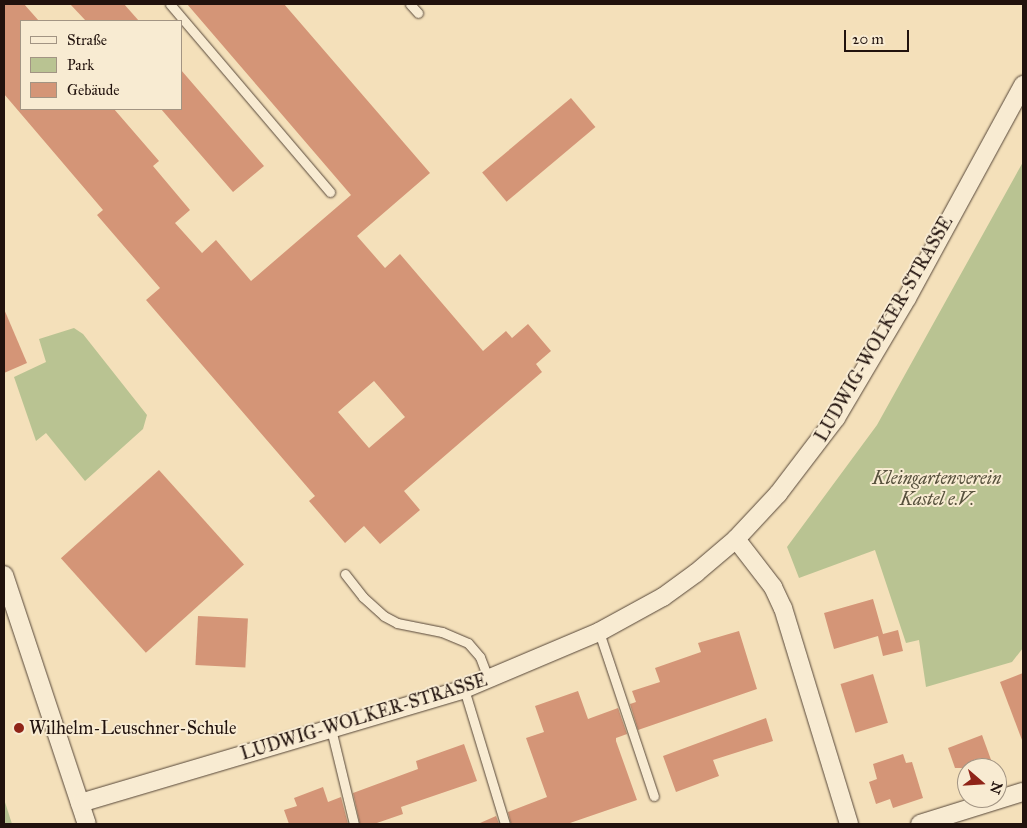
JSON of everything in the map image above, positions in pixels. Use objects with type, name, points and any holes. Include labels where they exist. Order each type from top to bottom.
[{"type":"street","name":"LUDWIG-WOLKER-STRASSE","points":[[80,803],[464,689],[599,632],[664,597],[736,539],[778,494],[836,418],[907,298],[1023,85]]},
{"type":"street","points":[[736,539],[773,587],[783,608],[849,824]]},
{"type":"street","points":[[4,575],[87,824]]},
{"type":"street","points":[[920,824],[1023,792]]},
{"type":"lane","points":[[170,4],[330,192]]},
{"type":"lane","points":[[410,4],[418,13]]},
{"type":"lane","points":[[344,574],[363,597],[384,616],[397,623],[450,634],[468,643],[480,657],[488,678]]},
{"type":"lane","points":[[599,632],[654,796]]},
{"type":"lane","points":[[464,689],[505,824]]},
{"type":"lane","points":[[331,729],[354,824]]},
{"type":"green space","name":"Kleingartenverein Kastel e.V.","points":[[1023,162],[1023,648],[1012,662],[926,687],[919,640],[906,643],[875,550],[799,578],[787,547],[877,425]]},
{"type":"green space","points":[[74,328],[83,334],[147,415],[143,429],[85,481],[46,433],[36,441],[14,377],[46,362],[39,339]]},
{"type":"green space","points":[[4,799],[12,824],[4,824]]},
{"type":"building","points":[[4,4],[24,4],[38,20],[20,20],[20,110],[115,110],[159,161],[153,166],[190,210],[175,223],[202,253],[216,240],[251,281],[351,195],[187,4],[284,4],[430,173],[357,236],[385,268],[400,254],[483,351],[506,331],[512,338],[528,324],[551,351],[536,364],[542,372],[404,491],[420,510],[380,544],[364,526],[345,543],[309,501],[315,496],[146,300],[160,288],[97,215],[103,210],[4,94]],"holes":[[[374,381],[405,417],[369,448],[338,412]]]},
{"type":"building","points":[[70,4],[124,4],[138,20],[85,20]]},
{"type":"building","points":[[182,71],[264,166],[233,192],[162,110],[182,110]]},
{"type":"building","points":[[571,98],[595,127],[507,202],[482,173]]},
{"type":"building","points":[[4,309],[27,363],[4,373]]},
{"type":"building","points":[[159,470],[244,564],[146,653],[61,558]]},
{"type":"building","points":[[873,599],[883,634],[898,630],[903,651],[883,656],[878,636],[834,649],[824,613]]},
{"type":"building","points":[[198,616],[248,619],[245,668],[195,665]]},
{"type":"building","points":[[739,631],[757,689],[638,730],[630,704],[636,702],[632,691],[660,682],[655,668],[701,652],[698,643]]},
{"type":"building","points":[[1023,673],[1023,739],[1022,740],[1000,682]]},
{"type":"building","points":[[873,674],[888,723],[855,733],[840,684]]},
{"type":"building","points":[[578,691],[588,719],[618,708],[627,734],[616,738],[616,741],[637,800],[567,824],[511,824],[508,812],[547,797],[526,738],[544,732],[535,706]]},
{"type":"building","points":[[766,718],[773,741],[713,760],[719,776],[676,792],[663,756]]},
{"type":"building","points":[[982,735],[990,758],[957,758],[957,768],[955,768],[948,748]]},
{"type":"building","points":[[464,744],[477,781],[401,807],[403,814],[374,824],[360,824],[353,793],[418,769],[416,761]]},
{"type":"building","points":[[903,754],[906,763],[912,762],[923,798],[893,808],[890,799],[876,804],[869,782],[877,779],[873,764]]},
{"type":"building","points":[[323,787],[328,802],[341,797],[348,824],[289,824],[284,810],[297,806],[294,798]]},
{"type":"building","points":[[496,816],[499,824],[480,824],[480,823]]},
{"type":"place","name":"Wilhelm-Leuschner-Schule","points":[[19,728]]}]
